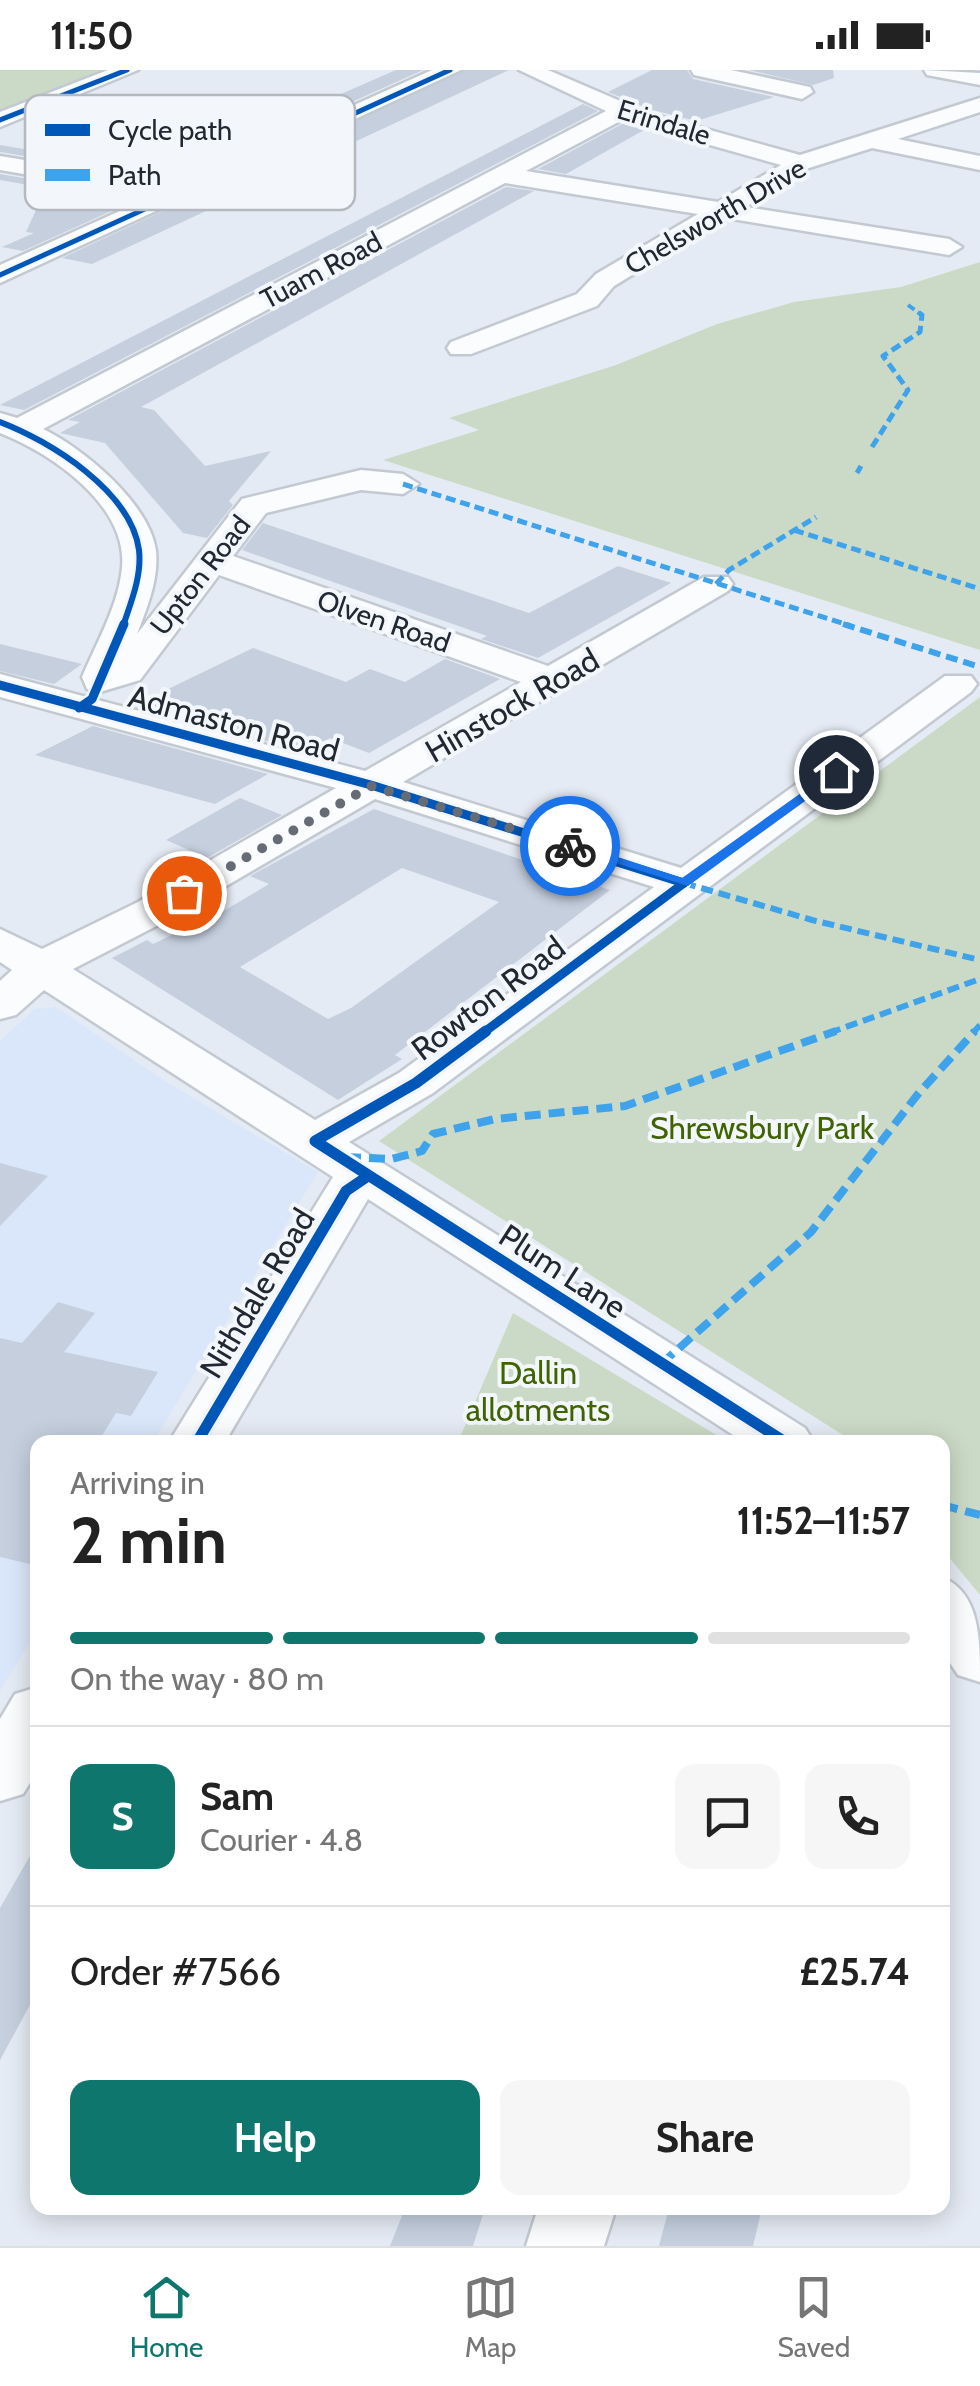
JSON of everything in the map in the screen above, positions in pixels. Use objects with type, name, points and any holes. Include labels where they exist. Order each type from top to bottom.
[{"type":"street","points":[[63,95],[126,70]]},
{"type":"street","points":[[355,113],[450,70]]},
{"type":"street","name":"Erindale","points":[[530,70],[623,111],[801,163]]},
{"type":"street","points":[[702,70],[802,92]]},
{"type":"street","points":[[936,70],[980,79]]},
{"type":"street","points":[[563,86],[606,74]]},
{"type":"street","name":"Chelsworth Drive","points":[[461,348],[587,300],[605,280],[801,163],[980,105]]},
{"type":"street","points":[[0,120],[25,110]]},
{"type":"street","name":"Tuam Road","points":[[10,426],[623,111]]},
{"type":"street","points":[[864,140],[980,162]]},
{"type":"street","points":[[0,163],[25,167]]},
{"type":"street","points":[[502,175],[949,246]]},
{"type":"street","points":[[0,275],[141,210]]},
{"type":"street","points":[[10,426],[78,461],[95,475],[135,535],[140,555],[129,604],[89,694]]},
{"type":"street","name":"Upton Road","points":[[89,694],[127,672],[254,506],[389,482]]},
{"type":"street","name":"Olven Road","points":[[213,561],[554,681]]},
{"type":"street","name":"Hinstock Road","points":[[0,1006],[42,968],[153,911],[716,584]]},
{"type":"street","name":"Rowton Road","points":[[315,1141],[416,1083],[958,684]]},
{"type":"street","name":"Admaston Road","points":[[0,685],[89,694],[684,883]]},
{"type":"street","name":"Plum Lane","points":[[0,942],[773,1435]]},
{"type":"street","name":"Nithdale Road","points":[[201,1435],[346,1191],[368,1176]]},
{"type":"street","points":[[950,1612],[980,1658]]},
{"type":"street","points":[[0,1775],[30,1725]]},
{"type":"street","points":[[565,2246],[575,2215]]},
{"type":"shaded area","points":[[56,1007],[168,1083],[318,1172],[157,1435],[30,1435],[30,1642],[0,1691],[0,1041],[34,1009]]},
{"type":"green space","points":[[0,70],[103,70],[40,95],[25,95],[25,101],[0,111]]},
{"type":"green space","points":[[980,262],[980,650],[383,460],[479,430],[449,418],[616,365],[717,324],[794,302],[901,287]]},
{"type":"green space","name":"Shrewsbury Park","points":[[980,697],[980,1595],[950,1559],[950,1435],[843,1435],[379,1141]]},
{"type":"green space","name":"Dallin allotments","points":[[513,1313],[716,1435],[461,1435]]},
{"type":"building","points":[[396,70],[423,70],[355,101],[355,95],[338,95]]},
{"type":"building","points":[[464,70],[509,70],[355,142],[355,121]]},
{"type":"building","points":[[652,70],[687,70],[693,79],[774,97],[696,121],[649,109],[608,92]]},
{"type":"building","points":[[749,70],[833,70],[834,78],[813,85]]},
{"type":"building","points":[[583,104],[598,111],[24,410],[0,405]]},
{"type":"building","points":[[624,123],[644,130],[566,174],[538,169]]},
{"type":"building","points":[[0,145],[25,149],[25,156],[0,152]]},
{"type":"building","points":[[0,174],[25,178],[25,184],[0,180]]},
{"type":"building","points":[[506,187],[534,191],[141,407],[154,410],[205,466],[271,451],[229,501],[233,505],[207,538],[183,533],[105,443],[60,433],[80,422],[68,420]]},
{"type":"building","points":[[36,210],[114,210],[23,251],[2,247],[34,233],[26,232]]},
{"type":"building","points":[[165,210],[208,210],[92,264],[62,258]]},
{"type":"building","points":[[263,523],[529,613],[618,566],[671,583],[538,658],[481,639],[487,636],[242,550]]},
{"type":"building","points":[[0,644],[82,664],[54,684],[0,671]]},
{"type":"building","points":[[253,648],[346,682],[370,669],[405,682],[445,659],[500,679],[369,753],[330,738],[307,752],[133,706]]},
{"type":"building","points":[[93,726],[268,774],[215,804],[35,755]]},
{"type":"building","points":[[240,798],[282,815],[207,858],[166,840]]},
{"type":"building","points":[[374,809],[610,890],[395,1055],[402,1059],[338,1100],[112,958],[147,940],[153,944],[180,931],[185,934],[269,884],[250,876]],"holes":[[[402,868],[499,902],[351,1008],[328,1019],[240,967]]]},
{"type":"building","points":[[0,1163],[48,1176],[0,1226]]},
{"type":"building","points":[[58,1302],[95,1313],[64,1352],[158,1372],[131,1416],[116,1413],[102,1435],[30,1435],[30,1564],[0,1557],[0,1338],[22,1343]]},
{"type":"building","points":[[30,1856],[30,2005],[0,2060],[0,1908]]},
{"type":"building","points":[[402,2215],[483,2215],[473,2246],[390,2246]]},
{"type":"building","points":[[667,2215],[760,2215],[753,2246],[659,2246]]},
{"type":"marked path","points":[[872,447],[908,390],[883,356],[920,332],[922,315],[908,305]]},
{"type":"marked path","points":[[857,473],[861,466]]},
{"type":"marked path","points":[[403,484],[980,667]]},
{"type":"marked path","points":[[716,584],[729,570],[816,517]]},
{"type":"marked path","points":[[794,530],[980,589]]},
{"type":"marked path","points":[[684,883],[812,920],[980,960]]},
{"type":"marked path","points":[[345,1157],[391,1159],[422,1151],[433,1134],[495,1119],[625,1106],[980,979]]},
{"type":"marked path","points":[[661,1364],[811,1232],[918,1094],[980,1025]]},
{"type":"marked path","points":[[950,1507],[980,1515]]},
{"type":"cycle path","points":[[64,95],[127,70]]},
{"type":"cycle path","points":[[355,113],[450,70]]},
{"type":"cycle path","points":[[0,120],[25,110]]},
{"type":"cycle path","points":[[0,275],[143,210]]},
{"type":"cycle path","points":[[0,422],[54,446],[83,467],[108,495],[137,542],[138,569],[130,607],[92,699],[79,708]]},
{"type":"cycle path","points":[[0,685],[371,785],[684,883]]},
{"type":"cycle path","points":[[684,883],[416,1083],[315,1141],[774,1435]]},
{"type":"cycle path","points":[[201,1435],[346,1191],[368,1176]]},
{"type":"way so far","points":[[184,893],[371,786],[570,846]]},
{"type":"route","points":[[570,846],[684,883],[836,772]]}]
